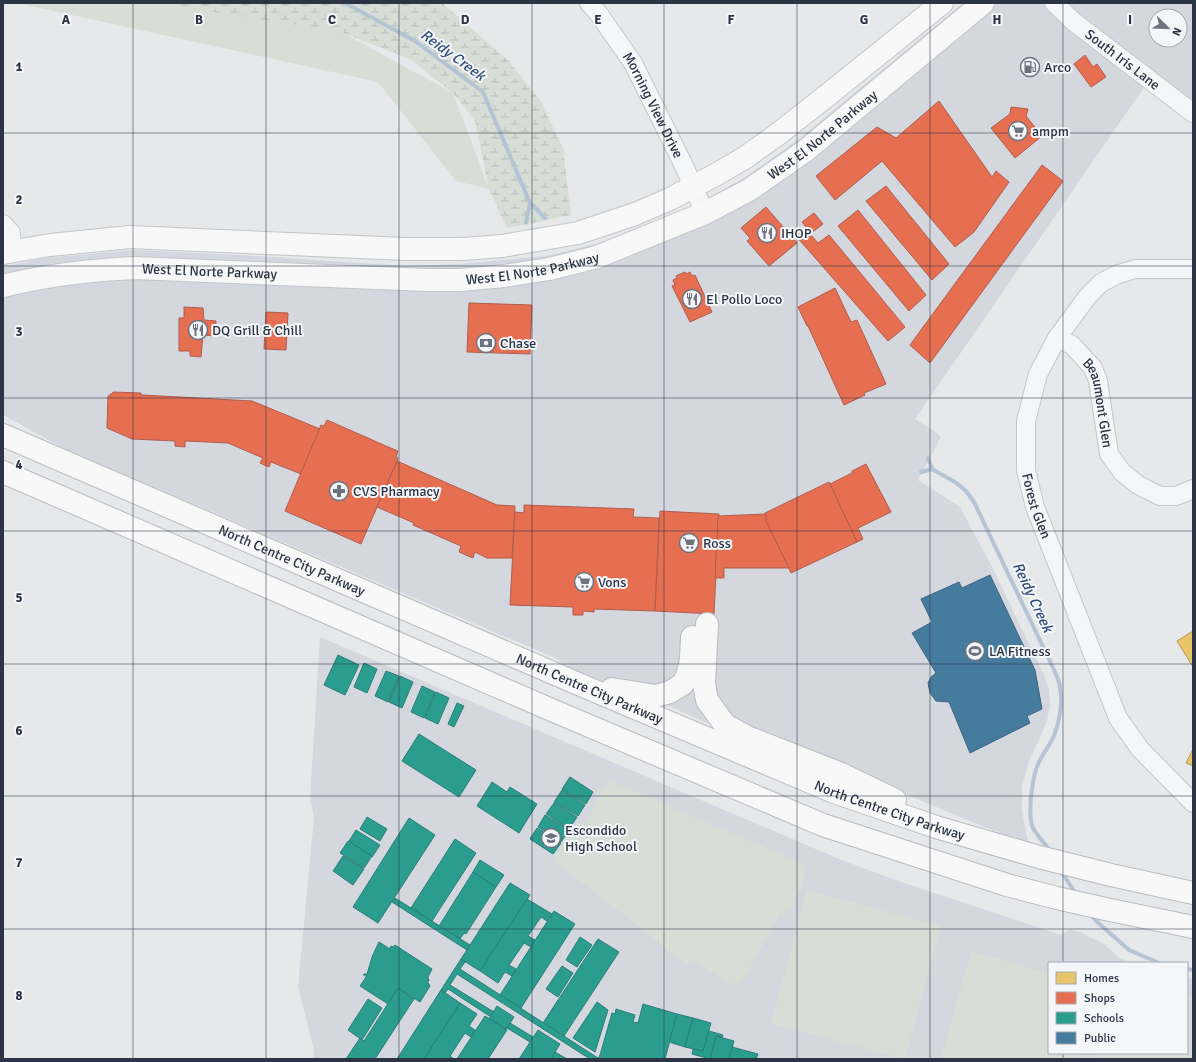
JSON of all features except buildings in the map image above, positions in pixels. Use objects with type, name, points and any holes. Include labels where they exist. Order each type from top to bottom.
[{"type":"main road","name":"West El Norte Parkway","points":[[8,252],[56,244],[130,237],[406,249],[463,249],[502,246],[578,232],[635,214],[670,199],[746,157],[778,134],[942,3]]},
{"type":"main road","name":"West El Norte Parkway","points":[[3,286],[60,274],[97,269],[135,268],[460,280],[504,276],[549,269],[597,257],[704,213],[749,190],[805,151],[983,3]]},
{"type":"main road","name":"North Centre City Parkway","points":[[3,435],[576,683],[834,792],[936,827],[1039,857],[1111,876],[1193,893]]},
{"type":"main road","points":[[3,472],[554,711],[823,825],[1008,885],[1057,898],[1193,927]]},
{"type":"main road","points":[[576,683],[656,696],[670,692],[683,684],[688,673],[700,624],[704,684],[707,700],[725,725],[747,737],[841,774],[904,804],[912,808],[936,827]]},
{"type":"street","name":"Morning View Drive","points":[[589,3],[598,13],[633,63],[694,187],[704,213]]},
{"type":"street","name":"South Iris Lane","points":[[1054,3],[1074,22],[1193,113]]},
{"type":"street","points":[[3,224],[11,233],[8,252]]},
{"type":"street","name":"Forest Glen","points":[[1193,269],[1135,269],[1116,275],[1101,283],[1088,296],[1057,338],[1038,374],[1026,421],[1026,470],[1035,507],[1118,718],[1140,749],[1193,803]]},
{"type":"street","name":"Beaumont Glen","points":[[1057,338],[1072,345],[1093,368],[1098,382],[1109,454],[1122,472],[1138,485],[1160,496],[1176,496],[1193,489]]},
{"type":"shaded area","points":[[963,3],[1193,3],[1193,113],[1149,80],[915,419],[941,437],[918,480],[960,507],[992,567],[1044,675],[1049,689],[1050,705],[1047,721],[1028,764],[1022,787],[1022,811],[1028,842],[994,831],[891,788],[746,731],[704,722],[660,702],[575,671],[553,657],[67,450],[3,415],[3,267],[45,258],[134,250],[409,266],[460,264],[546,256],[596,244],[700,203],[742,179],[796,141]]},
{"type":"shaded area","name":"Escondido High School","points":[[320,637],[839,859],[901,882],[1061,935],[1070,930],[1080,932],[1104,944],[1119,958],[1130,962],[1048,962],[1048,1054],[1188,1054],[1188,978],[1193,979],[1193,1059],[313,1059],[314,1050],[298,987],[314,817],[310,798]]},
{"type":"green space","points":[[17,3],[181,3],[341,32],[453,93],[489,189],[456,181],[378,82]]},
{"type":"green space","points":[[170,3],[442,3],[508,60],[541,102],[563,148],[571,215],[507,228],[489,189],[475,121],[453,93],[410,59],[341,32],[202,10]]},
{"type":"green space","points":[[608,780],[802,863],[806,867],[800,891],[795,898],[792,910],[787,909],[785,915],[781,913],[742,982],[733,985],[691,960],[687,964],[673,955],[646,932],[556,863],[554,859],[578,821],[586,826],[602,787],[606,786]]},
{"type":"green space","points":[[807,890],[941,926],[905,1059],[771,1024]]},
{"type":"green space","points":[[971,951],[1048,973],[1048,1054],[1083,1054],[1081,1059],[941,1059]]},
{"type":"green space","points":[[1188,994],[1193,995],[1193,1059],[1094,1059],[1095,1054],[1188,1054]]},
{"type":"waterway","name":"Reidy Creek","points":[[345,3],[415,41],[483,92],[530,203],[545,218]]},
{"type":"waterway","name":"Reidy Creek","points":[[526,223],[530,203]]},
{"type":"waterway","name":"Reidy Creek","points":[[928,458],[932,469],[955,482],[966,491],[974,502],[1059,682],[1061,694],[1060,713],[1054,736],[1037,766],[1033,783],[1030,811],[1032,826],[1050,851]]},
{"type":"waterway","name":"Reidy Creek","points":[[921,472],[932,469]]},
{"type":"waterway","name":"Reidy Creek","points":[[1061,871],[1076,894]]},
{"type":"waterway","name":"Reidy Creek","points":[[1091,914],[1095,920],[1129,950],[1157,962]]},
{"type":"waterway","name":"Reidy Creek","points":[[1188,969],[1193,970]]},
{"type":"place","name":"Arco","points":[[1030,67]]},
{"type":"place","name":"ampm","points":[[1018,131]]},
{"type":"place","name":"IHOP","points":[[767,233]]},
{"type":"place","name":"El Pollo Loco","points":[[692,299]]},
{"type":"place","name":"DQ Grill & Chill","points":[[198,330]]},
{"type":"place","name":"Chase","points":[[486,343]]},
{"type":"place","name":"CVS Pharmacy","points":[[339,491]]},
{"type":"place","name":"Ross","points":[[689,543]]},
{"type":"place","name":"Vons","points":[[584,582]]},
{"type":"place","name":"LA Fitness","points":[[975,651]]},
{"type":"place","name":"Escondido High School","points":[[551,838]]}]
